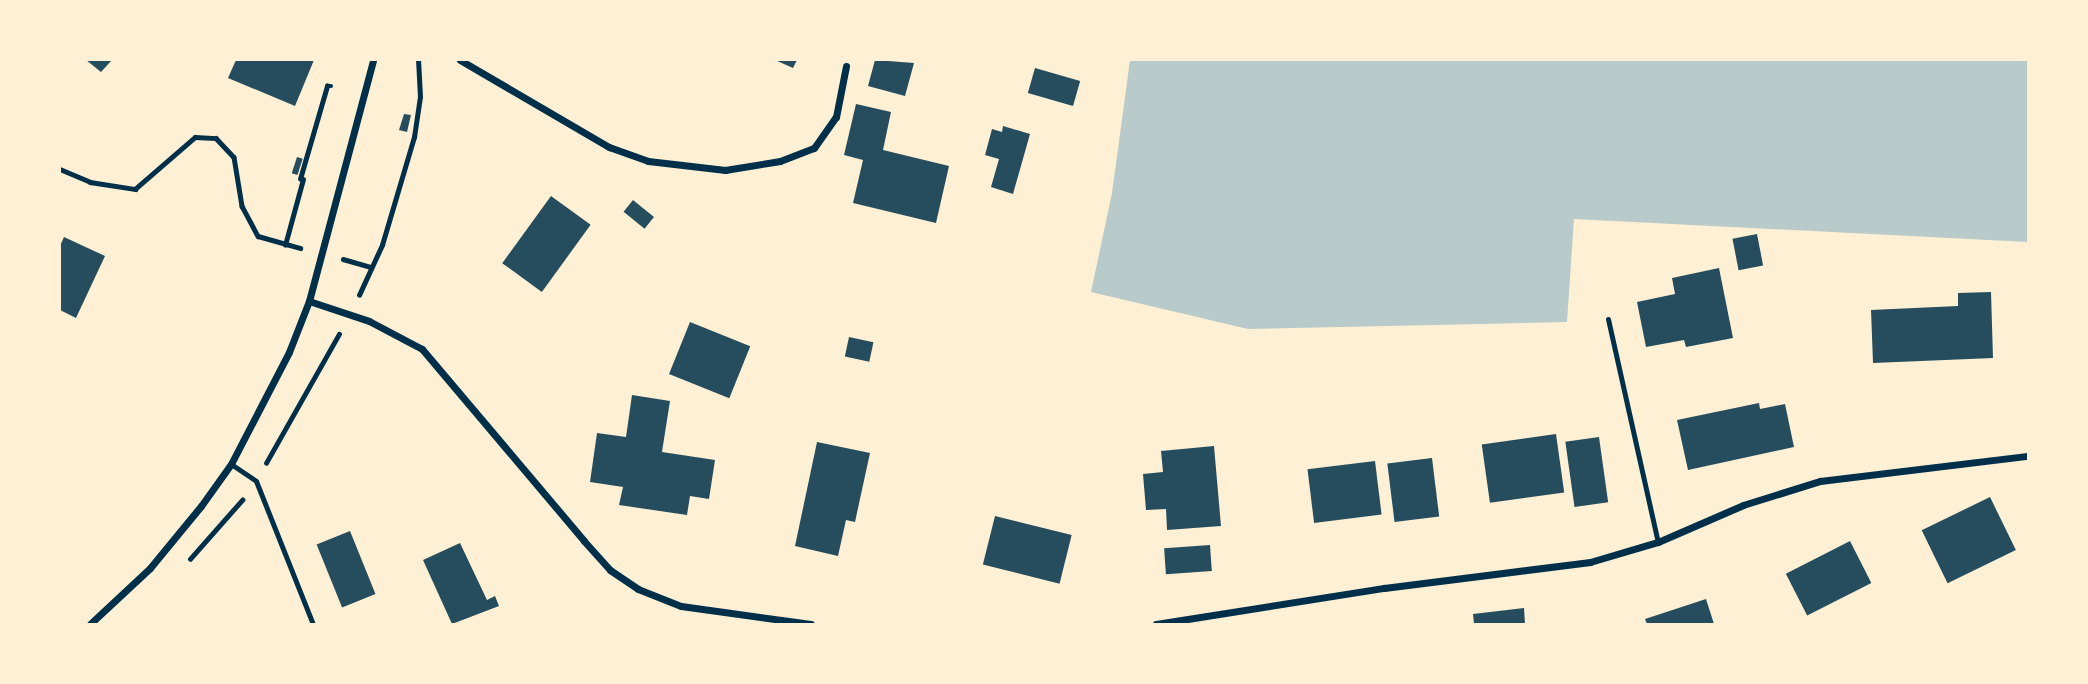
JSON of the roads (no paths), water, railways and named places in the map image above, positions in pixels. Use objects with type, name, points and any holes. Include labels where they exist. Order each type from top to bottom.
[{"type":"street","points":[[90,625],[150,568],[231,464],[289,352],[309,301],[373,60]]},
{"type":"street","points":[[460,60],[609,146],[649,162],[724,170],[780,161],[814,148],[836,117],[846,66]]},
{"type":"street","points":[[309,301],[369,321],[422,349],[610,570],[638,589],[681,606],[811,625]]},
{"type":"street","points":[[1156,625],[1384,587],[1590,562],[1658,542],[1742,505],[1820,481],[2028,456]]},
{"type":"street","points":[[1174,622],[1183,625]]},
{"type":"lane","points":[[1608,319],[1658,542]]},
{"type":"lane","points":[[231,464],[256,481],[313,625]]}]
